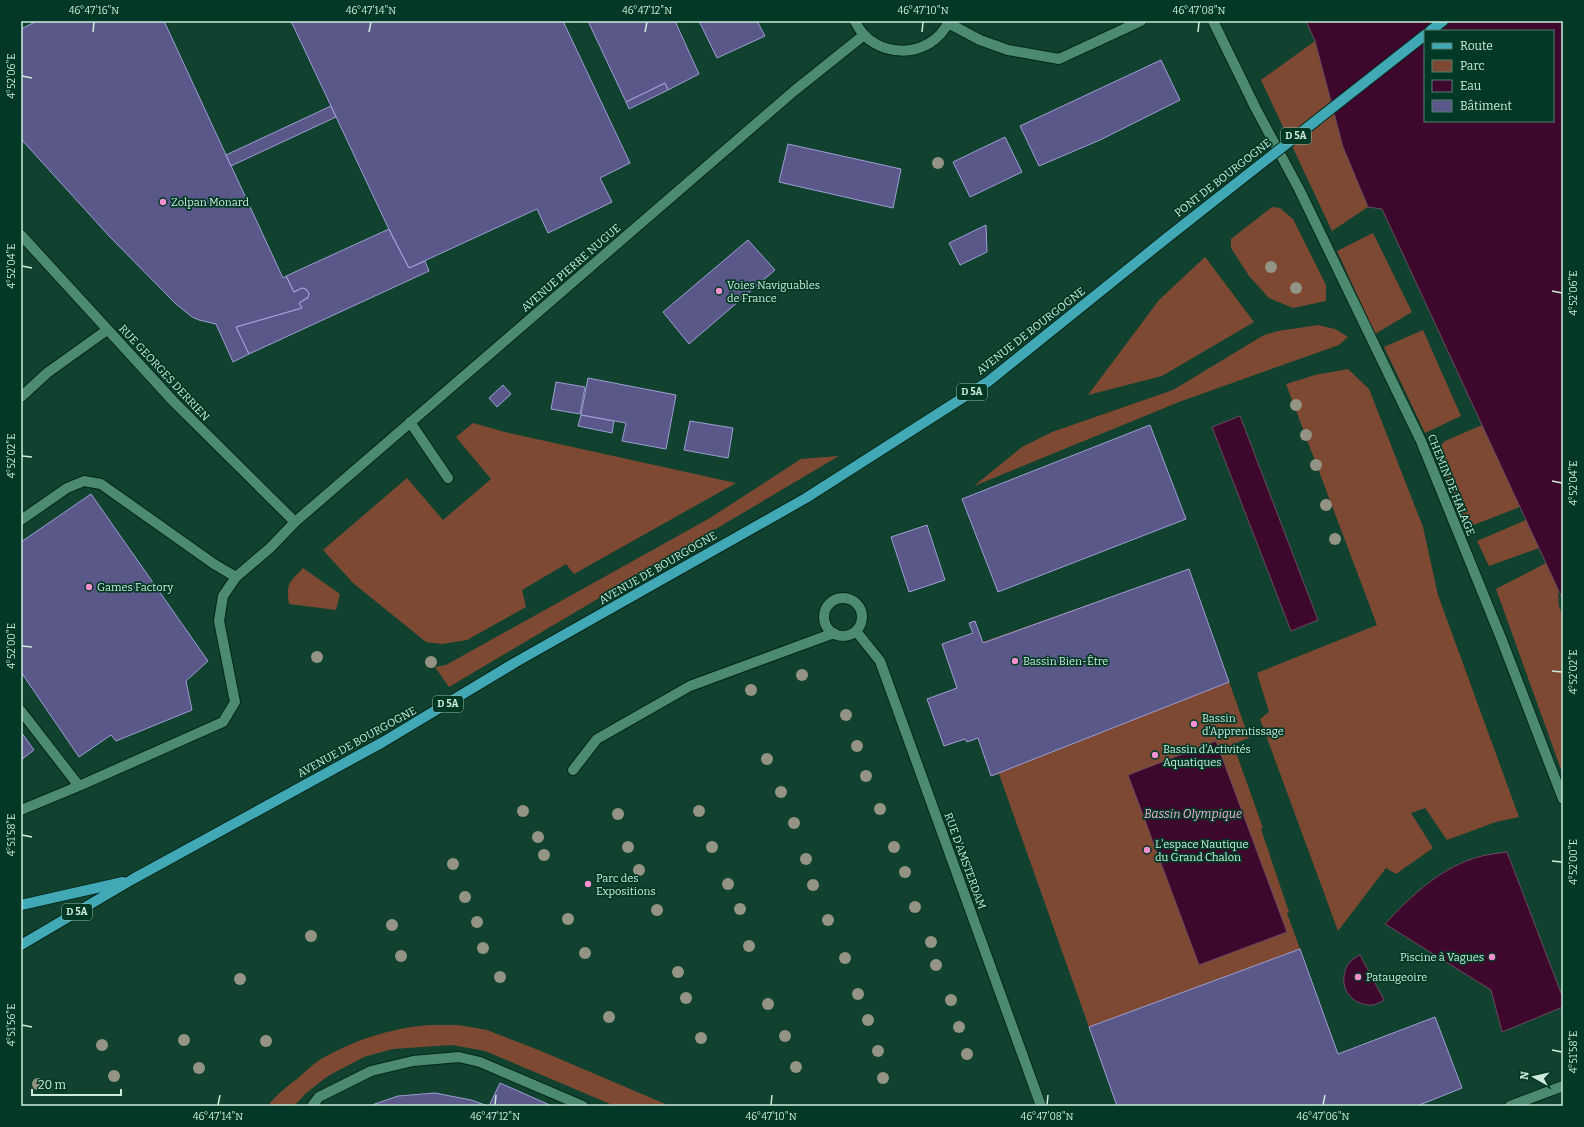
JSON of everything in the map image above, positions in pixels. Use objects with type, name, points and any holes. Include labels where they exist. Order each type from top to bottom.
[{"type":"main road","points":[[1431,30],[1443,21]]},
{"type":"main road","name":"PONT DE BOURGOGNE","points":[[1168,237],[1424,36]]},
{"type":"main road","name":"AVENUE DE BOURGOGNE","points":[[21,945],[133,879],[383,742],[523,659],[806,498],[989,381],[1168,237]]},
{"type":"main road","name":"AVENUE DE BOURGOGNE","points":[[21,905],[133,879]]},
{"type":"street","points":[[855,21],[864,35],[882,47],[892,50],[914,50],[925,46],[934,40],[948,22],[980,40],[1008,50],[1059,59],[1142,21]]},
{"type":"street","name":"CHEMIN DE HALAGE","points":[[1213,21],[1256,109],[1299,189],[1421,441],[1498,631],[1563,799]]},
{"type":"street","name":"AVENUE PIERRE NUGUE","points":[[21,810],[223,722],[235,702],[219,621],[223,596],[236,577],[270,548],[295,522],[410,422],[794,91],[864,35]]},
{"type":"street","name":"RUE GEORGES DERRIEN","points":[[21,235],[174,402],[295,522]]},
{"type":"street","points":[[21,397],[47,373],[107,330]]},
{"type":"street","points":[[410,422],[448,478]]},
{"type":"street","points":[[21,520],[67,488],[84,481],[101,484],[214,564],[236,577]]},
{"type":"street","points":[[845,598],[856,603],[860,608],[862,620],[856,631],[845,636],[834,633],[826,624],[824,618],[825,611],[833,601],[845,598]]},
{"type":"street","name":"RUE D'AMSTERDAM","points":[[856,631],[880,661],[1041,1106]]},
{"type":"street","points":[[573,770],[597,739],[690,686],[834,633]]},
{"type":"street","points":[[21,711],[79,786]]},
{"type":"street","points":[[312,1106],[319,1097],[371,1071],[413,1061],[459,1058],[480,1062],[583,1106]]},
{"type":"street","points":[[1510,1106],[1563,1086]]},
{"type":"green space","points":[[1315,41],[1343,147],[1368,207],[1332,231],[1261,80]]},
{"type":"green space","points":[[1272,207],[1280,208],[1293,219],[1326,285],[1326,301],[1293,308],[1269,298],[1249,276],[1231,248],[1231,239]]},
{"type":"green space","points":[[1373,233],[1412,312],[1375,334],[1337,251]]},
{"type":"green space","points":[[1205,257],[1254,322],[1162,376],[1088,395],[1159,300]]},
{"type":"green space","points":[[1318,325],[1335,329],[1348,337],[1339,345],[1179,402],[974,486],[1022,447],[1052,432],[1173,390],[1264,335],[1278,331]]},
{"type":"green space","points":[[1423,330],[1461,416],[1425,433],[1384,347]]},
{"type":"green space","points":[[1348,369],[1369,389],[1423,527],[1438,595],[1519,817],[1496,822],[1447,840],[1425,808],[1411,813],[1433,848],[1396,874],[1386,868],[1338,931],[1260,719],[1269,712],[1257,673],[1377,625],[1286,384],[1315,375]]},
{"type":"green space","points":[[473,423],[505,432],[736,483],[574,574],[566,564],[522,590],[526,607],[467,640],[442,644],[426,642],[353,583],[323,550],[407,478],[443,520],[491,479],[456,437]]},
{"type":"green space","points":[[1482,425],[1520,507],[1468,527],[1436,451],[1445,441]]},
{"type":"green space","points":[[839,456],[449,687],[435,667],[446,665],[710,518],[801,459]]},
{"type":"green space","points":[[1526,520],[1539,548],[1489,566],[1477,541]]},
{"type":"green space","points":[[1546,563],[1558,590],[1559,606],[1563,616],[1563,775],[1496,589]]},
{"type":"green space","points":[[303,568],[340,594],[336,610],[289,604],[288,587],[294,577]]},
{"type":"green space","name":"L'espace Nautique du Grand Chalon","points":[[1189,569],[1249,738],[1233,744],[1263,828],[1261,829],[1289,912],[1287,913],[1338,1054],[1435,1017],[1462,1088],[1417,1106],[1117,1106],[999,774],[991,776],[978,738],[967,742],[965,739],[944,746],[927,699],[957,688],[942,644],[973,633],[969,623],[983,642]]},
{"type":"green space","points":[[429,1025],[458,1025],[487,1030],[541,1051],[670,1106],[615,1106],[485,1051],[452,1045],[393,1049],[364,1057],[328,1076],[306,1093],[294,1106],[268,1106],[281,1091],[318,1061],[344,1047],[385,1032]]},
{"type":"water","points":[[1306,21],[1563,21],[1563,600],[1382,209],[1368,207],[1343,147],[1315,41]]},
{"type":"water","points":[[1240,416],[1318,620],[1291,631],[1212,427]]},
{"type":"water","name":"Bassin Olympique","points":[[1216,741],[1287,932],[1199,965],[1128,775]]},
{"type":"water","name":"Piscine à Vagues","points":[[1507,852],[1563,998],[1563,1007],[1502,1032],[1491,990],[1385,924],[1417,892],[1441,874],[1467,861],[1485,855]]},
{"type":"water","name":"Pataugeoire","points":[[1360,955],[1384,1000],[1373,1005],[1367,1005],[1355,1001],[1345,988],[1344,976],[1347,967],[1352,960]]},
{"type":"building","name":"Zolpan Monard","points":[[37,21],[164,21],[283,278],[286,276],[294,292],[302,288],[306,289],[309,293],[308,298],[299,303],[302,308],[236,327],[249,354],[233,362],[216,324],[192,317],[176,304],[110,237],[21,139],[21,29]]},
{"type":"building","points":[[291,21],[563,21],[630,163],[600,178],[612,202],[548,233],[537,209],[409,268],[393,238]]},
{"type":"building","points":[[588,21],[675,21],[699,74],[668,90],[665,83],[626,102]]},
{"type":"building","points":[[699,21],[757,21],[765,36],[717,58]]},
{"type":"building","points":[[1161,60],[1180,100],[1100,140],[1039,166],[1020,126]]},
{"type":"building","points":[[665,83],[668,90],[629,109],[626,102]]},
{"type":"building","points":[[331,106],[336,117],[231,166],[226,155]]},
{"type":"building","points":[[1005,137],[1022,172],[970,197],[953,162]]},
{"type":"building","points":[[788,144],[901,169],[893,208],[779,182]]},
{"type":"building","points":[[986,225],[987,252],[960,265],[949,243]]},
{"type":"building","points":[[389,229],[409,268],[425,261],[429,271],[249,354],[236,327],[302,308],[299,303],[308,297],[309,293],[305,289],[302,288],[294,292],[286,276]]},
{"type":"building","name":"Voies Naviguables de France","points":[[748,240],[775,270],[689,344],[663,312]]},
{"type":"building","points":[[588,378],[676,395],[666,449],[622,441],[626,423],[581,415]]},
{"type":"building","points":[[556,382],[585,387],[580,414],[551,409]]},
{"type":"building","points":[[503,385],[511,394],[497,407],[489,398]]},
{"type":"building","points":[[581,415],[614,421],[612,433],[578,426]]},
{"type":"building","points":[[690,421],[733,428],[728,458],[684,450]]},
{"type":"building","points":[[1150,425],[1186,519],[998,592],[962,499]]},
{"type":"building","name":"Games Factory","points":[[91,494],[208,661],[186,681],[192,710],[116,741],[111,735],[79,757],[21,672],[21,542]]},
{"type":"building","points":[[927,525],[945,580],[909,592],[891,537]]},
{"type":"building","points":[[1189,569],[1229,682],[991,776],[978,738],[967,742],[965,739],[944,746],[927,699],[957,688],[942,644],[973,633],[969,623],[975,621],[983,643]]},
{"type":"building","points":[[21,732],[34,750],[21,760]]},
{"type":"building","points":[[1300,949],[1338,1054],[1435,1017],[1462,1088],[1417,1106],[1117,1106],[1089,1027]]},
{"type":"building","points":[[500,1083],[552,1106],[489,1106]]},
{"type":"building","points":[[435,1093],[471,1100],[488,1106],[369,1106],[398,1096]]},
{"type":"place","name":"Zolpan Monard","points":[[163,202]]},
{"type":"place","name":"Voies Naviguables de France","points":[[719,291]]},
{"type":"place","name":"Games Factory","points":[[89,587]]},
{"type":"place","name":"Bassin Bien-Être","points":[[1015,661]]},
{"type":"place","name":"Bassin d'Apprentissage","points":[[1194,724]]},
{"type":"place","name":"Bassin d'Activités Aquatiques","points":[[1155,755]]},
{"type":"place","name":"L'espace Nautique du Grand Chalon","points":[[1147,850]]},
{"type":"place","name":"Parc des Expositions","points":[[588,884]]},
{"type":"place","name":"Piscine à Vagues","points":[[1492,957]]},
{"type":"place","name":"Pataugeoire","points":[[1358,977]]}]
